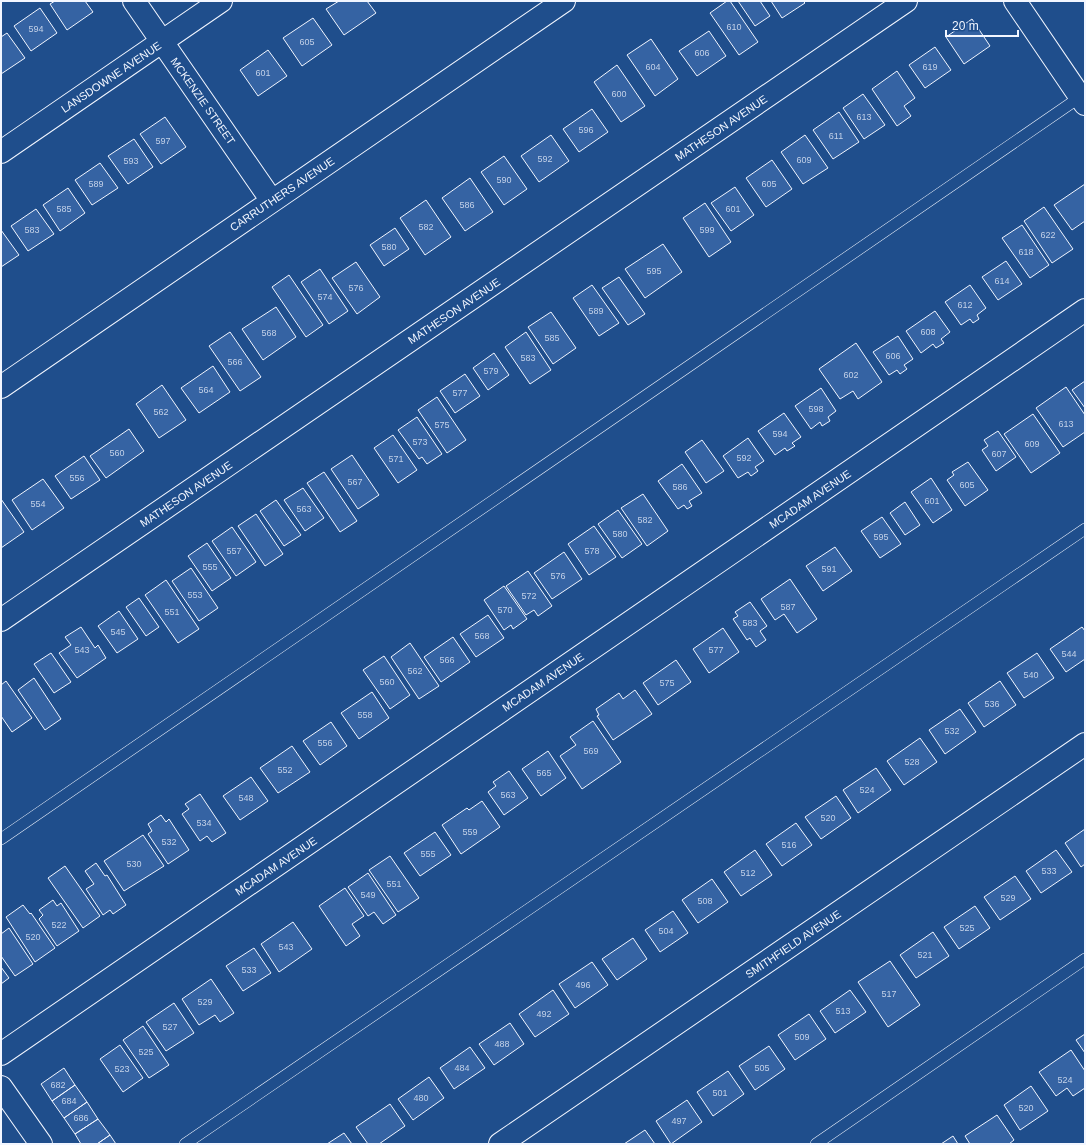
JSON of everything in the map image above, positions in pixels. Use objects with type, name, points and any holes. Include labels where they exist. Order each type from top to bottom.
[{"type":"street","name":"MCKENZIE STREET","points":[[134,1],[272,200]]},
{"type":"street","name":"LANSDOWNE AVENUE","points":[[1,152],[221,1]]},
{"type":"street","name":"CARRUTHERS AVENUE","points":[[1,387],[564,1]]},
{"type":"street","name":"MATHESON AVENUE","points":[[1,620],[906,1]]},
{"type":"street","points":[[1016,1],[1083,98]]},
{"type":"street","name":"MCADAM AVENUE","points":[[1,1054],[1085,310]]},
{"type":"street","name":"SMITHFIELD AVENUE","points":[[500,1144],[1085,744]]},
{"type":"street","points":[[1,1087],[41,1144]]},
{"type":"lane","points":[[1,839],[1083,98]]},
{"type":"lane","points":[[185,1144],[1085,528]]},
{"type":"lane","points":[[816,1144],[1085,959]]},
{"type":"building","points":[[55,1],[85,1],[93,12],[67,30],[50,4]]},
{"type":"building","points":[[339,1],[367,1],[376,13],[344,35],[326,9]]},
{"type":"building","points":[[727,1],[730,1],[758,42],[739,55],[710,13]]},
{"type":"building","points":[[738,1],[760,1],[770,16],[755,26]]},
{"type":"building","points":[[771,1],[803,1],[805,3],[782,18]]},
{"type":"building","points":[[40,8],[57,33],[31,51],[14,26]]},
{"type":"building","points":[[313,18],[332,45],[302,66],[283,38]]},
{"type":"building","points":[[972,19],[990,46],[964,64],[946,37]]},
{"type":"building","points":[[709,31],[726,56],[697,76],[679,51]]},
{"type":"building","points":[[7,33],[25,58],[1,74],[1,37]]},
{"type":"building","points":[[651,39],[678,79],[655,96],[627,55]]},
{"type":"building","points":[[935,47],[951,70],[925,88],[909,65]]},
{"type":"building","points":[[268,50],[287,76],[258,96],[240,70]]},
{"type":"building","points":[[617,65],[645,106],[621,122],[594,82]]},
{"type":"building","points":[[897,71],[915,98],[904,106],[911,116],[897,126],[872,89]]},
{"type":"building","points":[[863,94],[885,125],[864,139],[843,108]]},
{"type":"building","points":[[592,109],[608,132],[579,152],[563,129]]},
{"type":"building","points":[[839,112],[859,142],[833,159],[813,130]]},
{"type":"building","points":[[165,117],[186,147],[161,164],[140,134]]},
{"type":"building","points":[[551,135],[569,161],[539,182],[521,156]]},
{"type":"building","points":[[805,135],[828,168],[803,184],[781,152]]},
{"type":"building","points":[[134,139],[153,167],[128,184],[108,156]]},
{"type":"building","points":[[504,156],[527,189],[504,205],[481,172]]},
{"type":"building","points":[[772,160],[792,189],[766,207],[746,178]]},
{"type":"building","points":[[100,163],[118,188],[92,205],[75,180]]},
{"type":"building","points":[[470,178],[493,212],[465,231],[442,198]]},
{"type":"building","points":[[1085,184],[1085,221],[1072,230],[1054,205]]},
{"type":"building","points":[[735,187],[754,215],[731,231],[711,203]]},
{"type":"building","points":[[68,188],[85,213],[60,231],[43,205]]},
{"type":"building","points":[[426,200],[451,237],[425,255],[400,218]]},
{"type":"building","points":[[705,203],[731,242],[709,257],[683,218]]},
{"type":"building","points":[[1044,207],[1073,249],[1052,263],[1024,221]]},
{"type":"building","points":[[36,209],[54,234],[28,251],[11,226]]},
{"type":"building","points":[[1022,225],[1049,265],[1030,278],[1002,238]]},
{"type":"building","points":[[395,228],[409,249],[384,266],[370,245]]},
{"type":"building","points":[[1,230],[19,255],[1,267]]},
{"type":"building","points":[[663,244],[682,272],[645,298],[625,269]]},
{"type":"building","points":[[1006,261],[1022,284],[998,300],[982,277]]},
{"type":"building","points":[[356,262],[380,297],[357,314],[332,278]]},
{"type":"building","points":[[320,269],[348,311],[329,324],[301,282]]},
{"type":"building","points":[[289,275],[323,325],[306,337],[272,287]]},
{"type":"building","points":[[619,277],[645,314],[628,325],[602,288]]},
{"type":"building","points":[[592,285],[619,323],[599,336],[573,298]]},
{"type":"building","points":[[970,285],[986,308],[977,315],[979,319],[973,323],[970,319],[961,325],[945,302]]},
{"type":"building","points":[[276,307],[296,337],[263,360],[242,329]]},
{"type":"building","points":[[935,311],[950,332],[941,339],[944,343],[936,348],[933,344],[921,353],[906,331]]},
{"type":"building","points":[[551,312],[576,348],[553,364],[528,327]]},
{"type":"building","points":[[230,332],[261,377],[240,391],[209,346]]},
{"type":"building","points":[[526,332],[551,370],[530,384],[505,347]]},
{"type":"building","points":[[898,336],[913,359],[904,365],[907,369],[900,374],[897,370],[889,375],[873,352]]},
{"type":"building","points":[[856,343],[882,382],[858,399],[853,391],[840,399],[819,369]]},
{"type":"building","points":[[494,353],[509,375],[488,390],[473,368]]},
{"type":"building","points":[[213,366],[230,392],[199,413],[181,388]]},
{"type":"building","points":[[465,374],[480,396],[455,413],[440,391]]},
{"type":"building","points":[[1085,381],[1085,408],[1072,390]]},
{"type":"building","points":[[162,385],[186,420],[159,438],[136,404]]},
{"type":"building","points":[[1066,387],[1085,415],[1085,432],[1063,447],[1036,408]]},
{"type":"building","points":[[821,388],[836,411],[828,417],[830,421],[822,426],[820,422],[811,429],[795,406]]},
{"type":"building","points":[[437,397],[466,440],[447,453],[418,410]]},
{"type":"building","points":[[784,413],[801,437],[792,443],[795,446],[787,451],[785,448],[775,455],[758,431]]},
{"type":"building","points":[[1033,414],[1060,453],[1031,473],[1004,434]]},
{"type":"building","points":[[417,417],[442,454],[427,464],[422,457],[419,459],[398,430]]},
{"type":"building","points":[[129,429],[144,451],[106,478],[90,456]]},
{"type":"building","points":[[998,431],[1016,457],[996,471],[982,450],[988,446],[984,440]]},
{"type":"building","points":[[393,435],[417,470],[398,483],[374,448]]},
{"type":"building","points":[[748,438],[764,461],[755,467],[758,471],[751,476],[748,472],[738,478],[723,456]]},
{"type":"building","points":[[702,440],[724,471],[706,483],[685,452]]},
{"type":"building","points":[[352,455],[379,495],[358,509],[331,469]]},
{"type":"building","points":[[84,456],[100,480],[71,499],[55,476]]},
{"type":"building","points":[[968,462],[988,490],[965,506],[947,480],[954,475],[952,472]]},
{"type":"building","points":[[682,464],[702,493],[689,501],[692,506],[687,509],[684,505],[678,509],[658,481]]},
{"type":"building","points":[[324,472],[357,521],[340,532],[307,483]]},
{"type":"building","points":[[931,478],[952,510],[933,523],[911,492]]},
{"type":"building","points":[[43,479],[64,508],[32,530],[12,500]]},
{"type":"building","points":[[303,488],[324,518],[305,531],[284,500]]},
{"type":"building","points":[[643,494],[668,531],[647,546],[621,508]]},
{"type":"building","points":[[1,499],[24,532],[1,548]]},
{"type":"building","points":[[276,500],[301,535],[284,546],[260,511]]},
{"type":"building","points":[[905,502],[920,525],[905,535],[890,513]]},
{"type":"building","points":[[618,510],[642,544],[622,558],[598,524]]},
{"type":"building","points":[[256,514],[283,554],[265,566],[238,526]]},
{"type":"building","points":[[882,517],[901,544],[880,558],[861,531]]},
{"type":"building","points":[[594,526],[616,557],[589,575],[568,544]]},
{"type":"building","points":[[232,527],[256,562],[236,576],[212,541]]},
{"type":"building","points":[[207,543],[231,578],[212,591],[188,556]]},
{"type":"building","points":[[835,547],[852,571],[823,591],[806,566]]},
{"type":"building","points":[[564,552],[582,579],[552,599],[534,573]]},
{"type":"building","points":[[191,568],[218,608],[199,621],[172,581]]},
{"type":"building","points":[[528,571],[552,606],[538,616],[534,610],[526,615],[506,586]]},
{"type":"building","points":[[790,579],[817,619],[797,633],[784,614],[775,620],[761,599]]},
{"type":"building","points":[[166,580],[199,629],[178,643],[145,595]]},
{"type":"building","points":[[504,586],[527,619],[513,629],[511,625],[504,630],[484,600]]},
{"type":"building","points":[[139,598],[159,627],[146,636],[126,607]]},
{"type":"building","points":[[750,602],[767,626],[760,631],[766,640],[756,647],[750,638],[747,640],[733,619],[738,616],[735,612]]},
{"type":"building","points":[[119,611],[138,639],[117,653],[98,626]]},
{"type":"building","points":[[488,615],[504,638],[476,657],[460,634]]},
{"type":"building","points":[[81,627],[95,648],[98,645],[106,658],[77,678],[59,653],[71,645],[65,637]]},
{"type":"building","points":[[1082,627],[1085,631],[1085,659],[1066,672],[1050,649]]},
{"type":"building","points":[[723,628],[739,652],[709,673],[693,649]]},
{"type":"building","points":[[453,637],[470,662],[441,682],[424,657]]},
{"type":"building","points":[[410,643],[439,686],[419,699],[391,657]]},
{"type":"building","points":[[51,653],[71,682],[54,693],[34,664]]},
{"type":"building","points":[[1037,653],[1054,678],[1024,698],[1007,673]]},
{"type":"building","points":[[384,656],[410,695],[390,709],[363,670]]},
{"type":"building","points":[[676,660],[691,682],[658,705],[643,683]]},
{"type":"building","points":[[34,678],[61,719],[45,730],[18,690]]},
{"type":"building","points":[[6,681],[32,718],[12,732],[1,716],[1,685]]},
{"type":"building","points":[[1000,681],[1016,705],[984,727],[968,703]]},
{"type":"building","points":[[635,690],[652,714],[613,740],[597,716],[599,715],[596,709],[619,693],[623,699]]},
{"type":"building","points":[[372,692],[389,718],[359,739],[341,713]]},
{"type":"building","points":[[960,709],[976,732],[945,754],[929,730]]},
{"type":"building","points":[[593,721],[621,762],[582,789],[560,756],[576,745],[570,737]]},
{"type":"building","points":[[331,722],[347,746],[320,765],[303,741]]},
{"type":"building","points":[[920,738],[937,762],[904,785],[887,761]]},
{"type":"building","points":[[292,746],[310,772],[278,793],[260,768]]},
{"type":"building","points":[[548,751],[566,778],[541,796],[522,769]]},
{"type":"building","points":[[876,768],[891,790],[858,813],[843,790]]},
{"type":"building","points":[[509,771],[528,798],[504,815],[488,792],[496,786],[493,782]]},
{"type":"building","points":[[251,777],[268,801],[240,820],[223,796]]},
{"type":"building","points":[[200,794],[226,833],[212,842],[207,836],[200,841],[182,814],[189,809],[185,804]]},
{"type":"building","points":[[836,796],[851,818],[821,839],[805,817]]},
{"type":"building","points":[[482,801],[500,827],[461,854],[442,825],[467,808],[469,810]]},
{"type":"building","points":[[161,815],[166,822],[169,819],[189,850],[168,864],[148,834],[152,831],[148,824]]},
{"type":"building","points":[[796,823],[812,845],[782,866],[766,844]]},
{"type":"building","points":[[1085,829],[1085,864],[1081,867],[1065,843]]},
{"type":"building","points":[[435,832],[451,855],[420,876],[404,853]]},
{"type":"building","points":[[143,835],[164,866],[124,891],[104,861]]},
{"type":"building","points":[[755,850],[772,875],[741,896],[724,872]]},
{"type":"building","points":[[1056,850],[1072,872],[1041,893],[1026,871]]},
{"type":"building","points":[[390,856],[419,898],[398,912],[369,870]]},
{"type":"building","points":[[96,863],[105,876],[107,875],[126,905],[113,914],[110,910],[103,915],[86,889],[94,884],[85,871]]},
{"type":"building","points":[[65,866],[100,916],[83,928],[48,878]]},
{"type":"building","points":[[368,873],[396,915],[383,924],[374,912],[368,916],[348,887]]},
{"type":"building","points":[[1015,876],[1031,899],[1000,920],[984,897]]},
{"type":"building","points":[[712,879],[728,902],[698,923],[682,900]]},
{"type":"building","points":[[345,888],[364,916],[352,924],[360,936],[346,946],[319,906]]},
{"type":"building","points":[[53,900],[57,906],[61,903],[79,931],[57,946],[39,919],[43,915],[39,910]]},
{"type":"building","points":[[23,905],[30,914],[31,913],[55,948],[35,962],[6,917]]},
{"type":"building","points":[[975,906],[990,928],[959,949],[944,927]]},
{"type":"building","points":[[673,911],[688,933],[660,952],[645,930]]},
{"type":"building","points":[[293,922],[312,949],[279,972],[261,944]]},
{"type":"building","points":[[9,928],[33,964],[15,976],[1,956],[1,934]]},
{"type":"building","points":[[933,932],[949,956],[916,978],[900,955]]},
{"type":"building","points":[[633,938],[647,959],[617,980],[602,959]]},
{"type":"building","points":[[254,948],[271,973],[243,991],[226,966]]},
{"type":"building","points":[[890,961],[920,1005],[888,1027],[858,982]]},
{"type":"building","points":[[592,962],[608,985],[575,1008],[559,984]]},
{"type":"building","points":[[1,967],[9,978],[1,984]]},
{"type":"building","points":[[211,979],[234,1013],[220,1022],[215,1015],[199,1025],[182,999]]},
{"type":"building","points":[[553,990],[569,1014],[535,1037],[519,1014]]},
{"type":"building","points":[[850,990],[866,1012],[835,1033],[820,1011]]},
{"type":"building","points":[[174,1003],[194,1033],[166,1051],[146,1022]]},
{"type":"building","points":[[809,1014],[826,1039],[795,1060],[778,1035]]},
{"type":"building","points":[[510,1023],[524,1044],[494,1065],[479,1044]]},
{"type":"building","points":[[143,1026],[169,1065],[149,1078],[123,1040]]},
{"type":"building","points":[[1085,1034],[1085,1053],[1076,1040]]},
{"type":"building","points":[[120,1045],[143,1078],[123,1092],[100,1059]]},
{"type":"building","points":[[769,1046],[785,1069],[755,1090],[739,1066]]},
{"type":"building","points":[[470,1047],[485,1068],[454,1089],[440,1068]]},
{"type":"building","points":[[1071,1050],[1085,1071],[1085,1088],[1073,1096],[1067,1088],[1056,1096],[1039,1072]]},
{"type":"building","points":[[64,1068],[75,1085],[52,1101],[41,1084]]},
{"type":"building","points":[[728,1071],[744,1094],[713,1116],[697,1092]]},
{"type":"building","points":[[429,1077],[444,1098],[413,1120],[398,1099]]},
{"type":"building","points":[[75,1085],[87,1102],[64,1118],[52,1101]]},
{"type":"building","points":[[1031,1086],[1048,1111],[1020,1130],[1004,1105]]},
{"type":"building","points":[[687,1100],[702,1122],[671,1144],[656,1121]]},
{"type":"building","points":[[87,1102],[98,1119],[75,1134],[64,1118]]},
{"type":"building","points":[[390,1104],[405,1126],[379,1144],[368,1144],[356,1127]]},
{"type":"building","points":[[997,1115],[1014,1140],[1009,1144],[970,1144],[965,1136]]},
{"type":"building","points":[[98,1119],[110,1135],[97,1144],[81,1144],[75,1134]]},
{"type":"building","points":[[645,1130],[655,1144],[624,1144]]},
{"type":"building","points":[[344,1133],[352,1144],[327,1144]]},
{"type":"building","points":[[110,1135],[116,1144],[97,1144]]},
{"type":"building","points":[[953,1136],[958,1144],[941,1144]]}]
